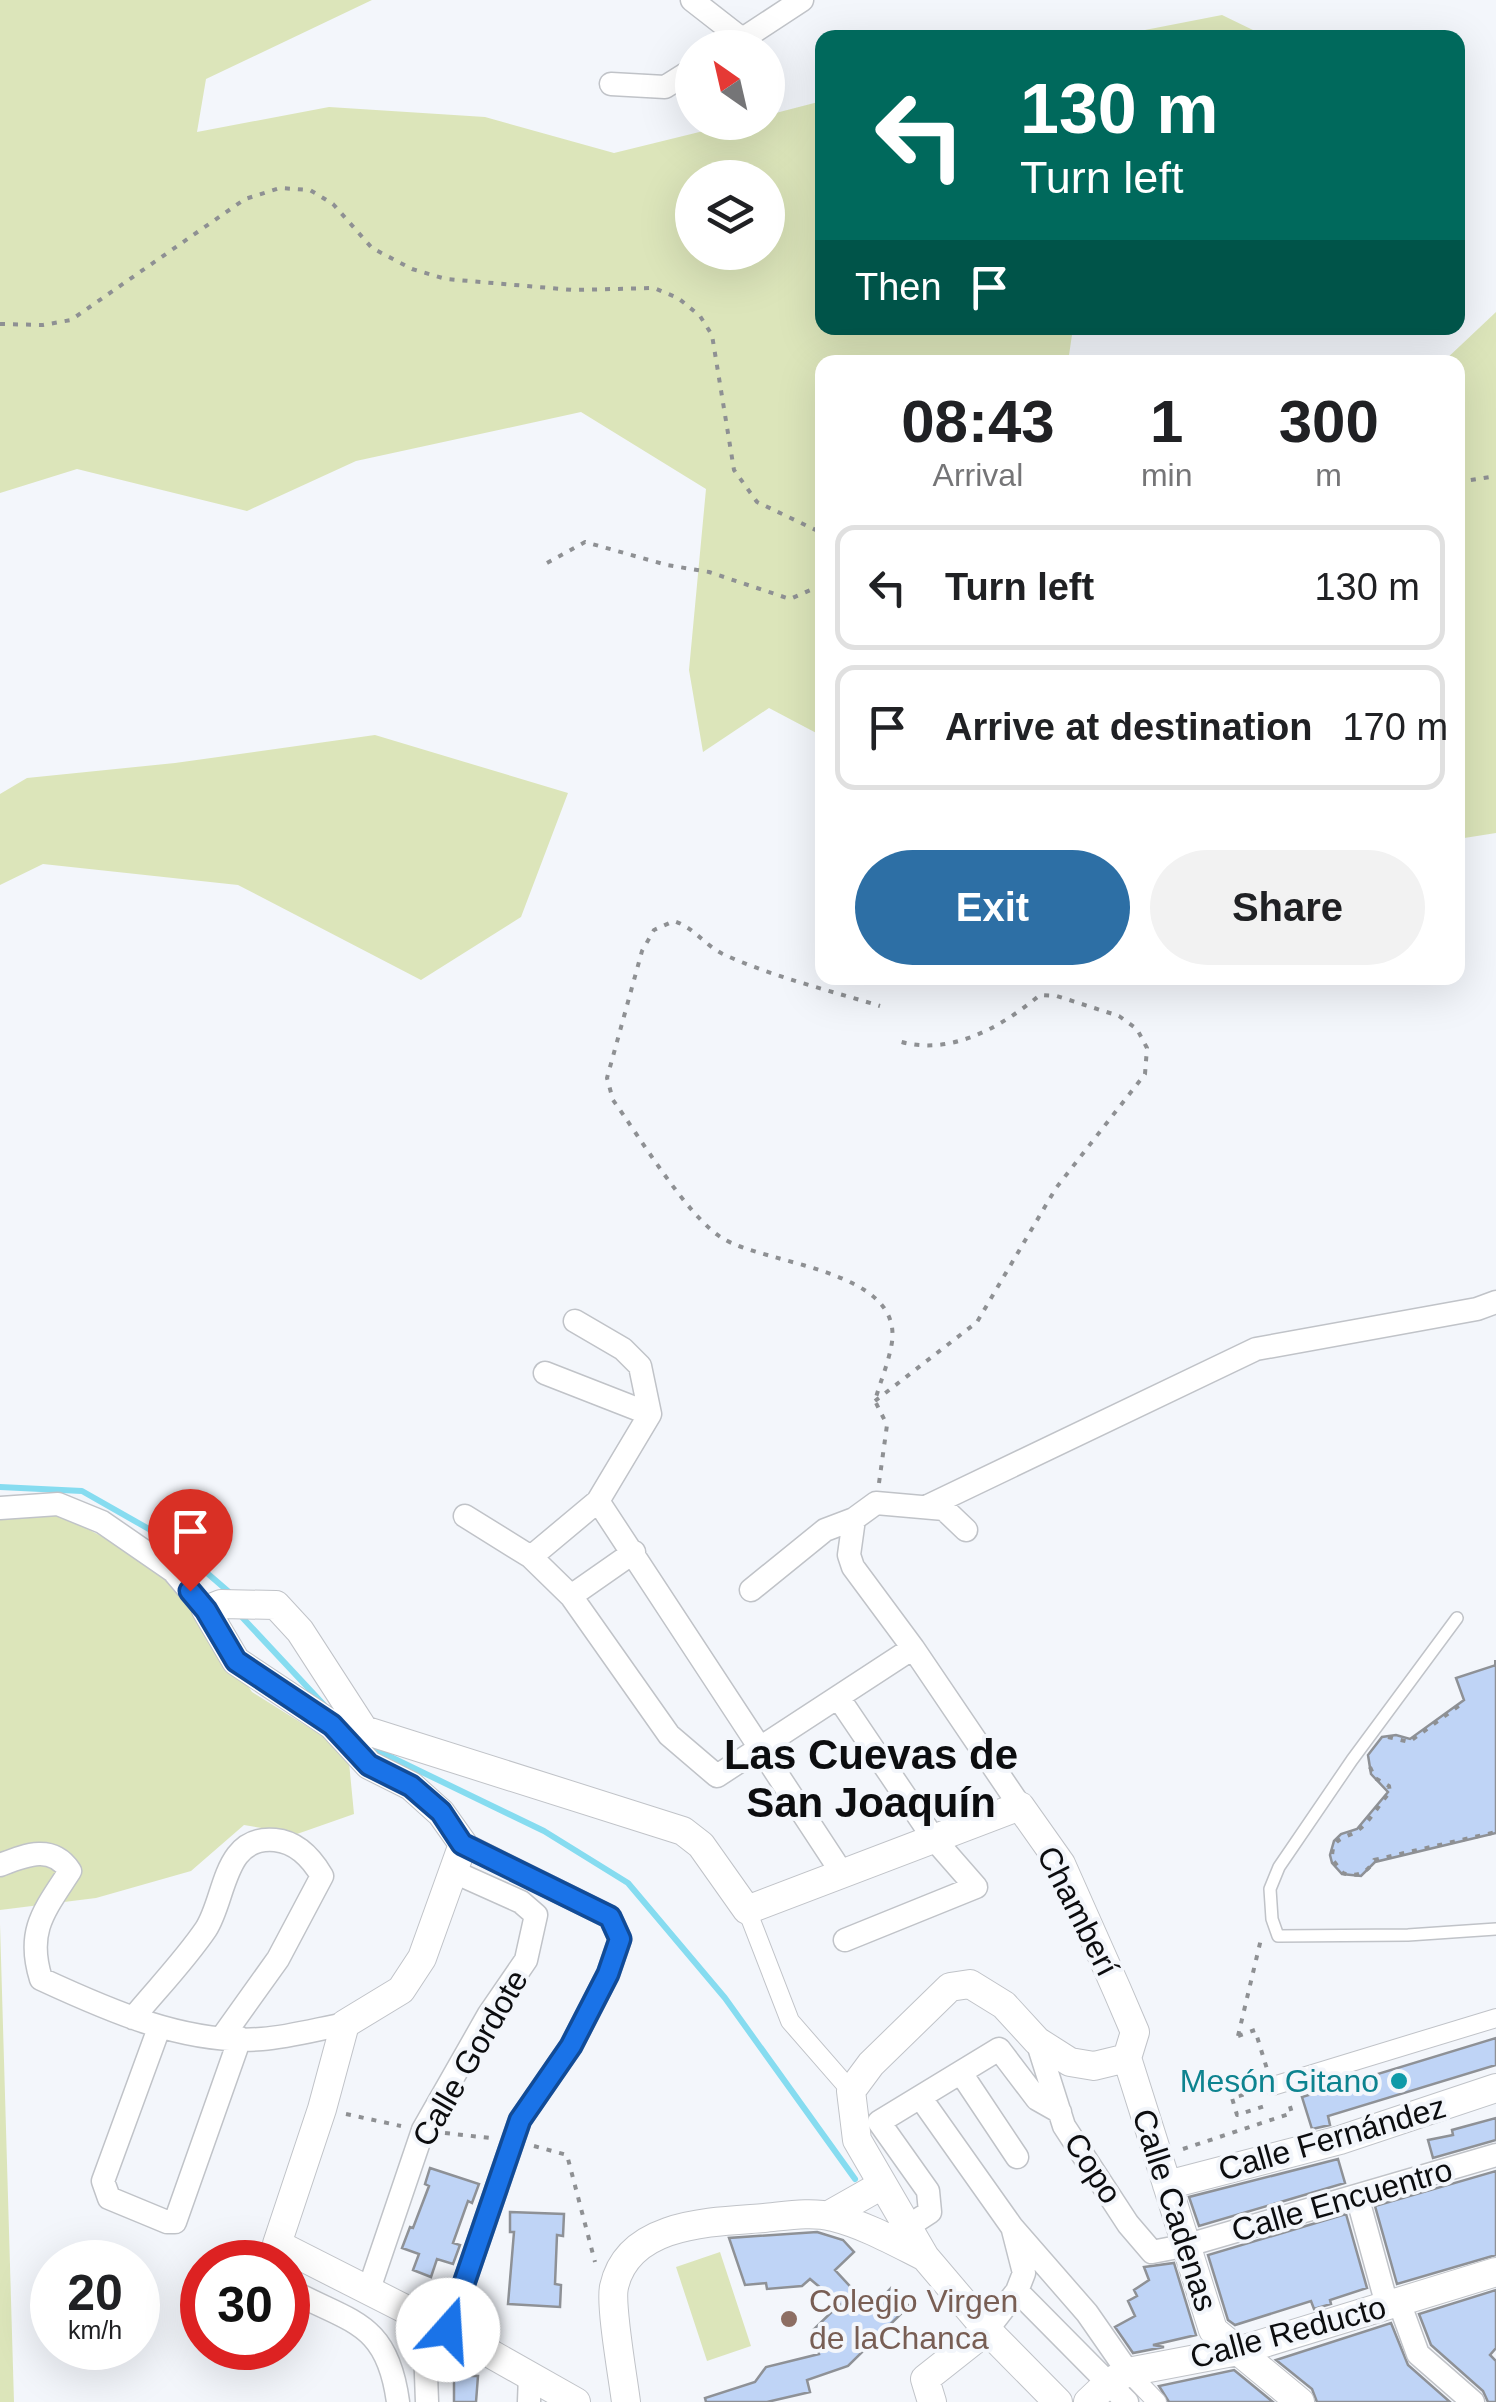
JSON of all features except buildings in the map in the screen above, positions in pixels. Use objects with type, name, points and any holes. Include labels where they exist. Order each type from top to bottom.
[{"type":"street","points":[[692,0],[722,30]]},
{"type":"street","points":[[757,30],[802,0]]},
{"type":"street","points":[[611,84],[665,87],[675,81]]},
{"type":"street","points":[[926,1507],[1256,1349],[1496,1302]]},
{"type":"street","points":[[531,1557],[598,1502],[650,1414],[640,1366],[623,1349],[575,1321]]},
{"type":"street","points":[[545,1372],[650,1414]]},
{"type":"street","points":[[598,1502],[842,1873]]},
{"type":"street","points":[[751,1590],[825,1530],[854,1519],[876,1503],[944,1509],[966,1530]]},
{"type":"street","points":[[0,1508],[58,1504],[102,1522],[174,1571],[214,1607],[236,1661],[332,1725],[369,1765],[411,1786],[441,1812],[462,1844],[610,1917],[620,1939],[608,1974],[571,2046],[520,2120],[515,2141],[436,2324],[427,2402]]},
{"type":"street","points":[[465,1516],[531,1557],[571,1596],[669,1736],[716,1776],[913,1648]]},
{"type":"street","name":"Chamberí","points":[[854,1519],[849,1555],[853,1567],[1061,1864],[1135,2032],[1126,2058]]},
{"type":"street","points":[[571,1596],[634,1552]]},
{"type":"street","points":[[214,1607],[276,1605],[300,1631],[364,1730],[683,1831],[701,1844],[747,1910],[790,2021],[851,2091],[857,2140],[925,2256],[988,2330],[1058,2402]]},
{"type":"street","points":[[838,1697],[934,1840],[976,1887],[844,1940]]},
{"type":"street","points":[[747,1910],[1020,1806]]},
{"type":"street","points":[[133,2018],[208,1926],[236,1854],[260,1840],[279,1840],[310,1856],[322,1876],[232,2037],[174,2222],[108,2198],[103,2181],[159,2028]]},
{"type":"street","points":[[0,1865],[26,1855],[50,1854],[62,1860],[70,1871],[38,1926],[33,1953],[41,1979],[159,2028],[261,2039],[345,2024],[401,1990],[422,1958],[462,1844]]},
{"type":"street","name":"Calle Gordote","points":[[368,2290],[423,2130],[489,2014],[526,1960],[536,1915],[521,1902],[452,1871]]},
{"type":"street","points":[[851,2091],[871,2064],[950,1987],[970,1984],[1004,2005],[1036,2042],[1070,2062],[1094,2066],[1126,2058]]},
{"type":"street","points":[[1272,2095],[1496,2018]]},
{"type":"street","points":[[279,2240],[322,2110],[345,2024]]},
{"type":"street","name":"Copo","points":[[1036,2042],[1064,2126],[1128,2224],[1152,2252],[1188,2245]]},
{"type":"street","points":[[907,2227],[930,2212],[928,2191],[879,2122],[999,2049],[1037,2100],[1060,2112]]},
{"type":"street","name":"Calle Cadenas","points":[[1126,2058],[1214,2330],[1300,2402]]},
{"type":"street","points":[[961,2072],[1017,2157]]},
{"type":"street","name":"Calle Fernández","points":[[1168,2185],[1340,2140],[1496,2088]]},
{"type":"street","points":[[920,2098],[1012,2227],[1088,2312],[1113,2390]]},
{"type":"street","name":"Calle Encuentro","points":[[1188,2245],[1496,2154]]},
{"type":"street","points":[[829,2215],[882,2185]]},
{"type":"street","points":[[1357,2196],[1393,2303],[1418,2354],[1474,2402]]},
{"type":"street","points":[[626,2402],[614,2288],[630,2254],[681,2226],[829,2215],[925,2256]]},
{"type":"street","points":[[932,2402],[926,2379],[988,2330],[1017,2290],[1024,2273],[1012,2227]]},
{"type":"street","points":[[310,2268],[368,2290],[436,2324],[529,2389],[576,2402]]},
{"type":"street","name":"Calle Reducto","points":[[1113,2390],[1496,2272]]},
{"type":"street","points":[[1017,2290],[1113,2390],[1157,2402]]},
{"type":"street","points":[[310,2300],[364,2327],[382,2346],[394,2370],[398,2402]]},
{"type":"lane","points":[[1457,1618],[1279,1866],[1270,1889],[1272,1919],[1278,1936],[1408,1936],[1496,1929]]},
{"type":"path","points":[[0,324],[43,325],[71,320],[245,199],[280,188],[310,190],[333,204],[372,248],[412,269],[446,279],[573,290],[654,288],[678,298],[700,316],[712,335],[734,470],[756,502],[815,530]]},
{"type":"path","points":[[1465,481],[1496,476]]},
{"type":"path","points":[[547,563],[586,542],[666,565],[708,572],[790,599],[815,588]]},
{"type":"path","points":[[876,1503],[888,1425],[875,1401],[892,1340],[889,1320],[880,1301],[839,1275],[754,1254],[720,1237],[696,1214],[613,1100],[606,1078],[642,951],[654,930],[674,922],[691,927],[718,952],[753,967],[880,1006]]},
{"type":"path","points":[[875,1401],[977,1322],[1056,1188],[1145,1074],[1147,1048],[1137,1029],[1119,1016],[1058,996],[1040,996],[1006,1024],[946,1045],[910,1046],[895,1040]]},
{"type":"path","points":[[1496,1658],[1496,1665]]},
{"type":"path","points":[[1378,1741],[1396,1737],[1409,1742],[1464,1702]]},
{"type":"path","points":[[1368,1758],[1372,1773],[1389,1786],[1390,1792],[1356,1832],[1342,1835],[1335,1842],[1332,1859],[1342,1872],[1355,1876],[1366,1871],[1374,1860],[1496,1832]]},
{"type":"path","points":[[1262,1936],[1238,2036],[1256,2030],[1272,2095]]},
{"type":"path","points":[[1272,2095],[1237,2114],[1232,2098],[1272,2095]]},
{"type":"path","points":[[1158,2157],[1292,2113],[1288,2100]]},
{"type":"path","points":[[515,2141],[567,2155],[598,2276]]},
{"type":"green space","points":[[0,0],[372,0],[206,79],[197,132],[329,107],[485,117],[614,153],[675,138],[785,140],[785,111],[815,103],[815,335],[1072,335],[1069,355],[815,355],[815,732],[769,708],[703,752],[689,670],[706,489],[581,412],[356,461],[247,511],[77,469],[0,493]]},
{"type":"green space","points":[[1222,15],[1253,30],[1145,30]]},
{"type":"green space","points":[[1496,312],[1496,833],[1465,838],[1465,355],[1450,355]]},
{"type":"green space","points":[[375,735],[568,793],[521,917],[421,980],[238,885],[43,864],[0,885],[0,794],[27,778],[175,763]]},
{"type":"green space","points":[[61,1515],[141,1557],[189,1600],[252,1692],[348,1752],[354,1814],[297,1834],[244,1825],[191,1871],[96,1898],[0,1910],[0,1516]]},
{"type":"green space","points":[[0,1924],[14,2402],[0,2402]]},
{"type":"green space","points":[[720,2252],[751,2346],[707,2361],[676,2267]]},
{"type":"waterway","points":[[0,1487],[82,1491],[170,1541],[229,1592]]},
{"type":"waterway","points":[[240,1615],[325,1706]]},
{"type":"waterway","points":[[366,1745],[544,1831],[628,1883],[725,1998],[855,2179]]},
{"type":"place","name":"Mesón Gitano","points":[[1399,2081]]},
{"type":"place","name":"Colegio Virgen de laChanca","points":[[789,2319]]},
{"type":"district","name":"Las Cuevas de San Joaquín","points":[[871,1778]]},
{"type":"route","points":[[190,1591],[236,1661],[332,1725],[369,1765],[411,1786],[441,1812],[462,1844],[610,1917],[620,1939],[608,1974],[571,2046],[520,2120],[448,2330]]}]
